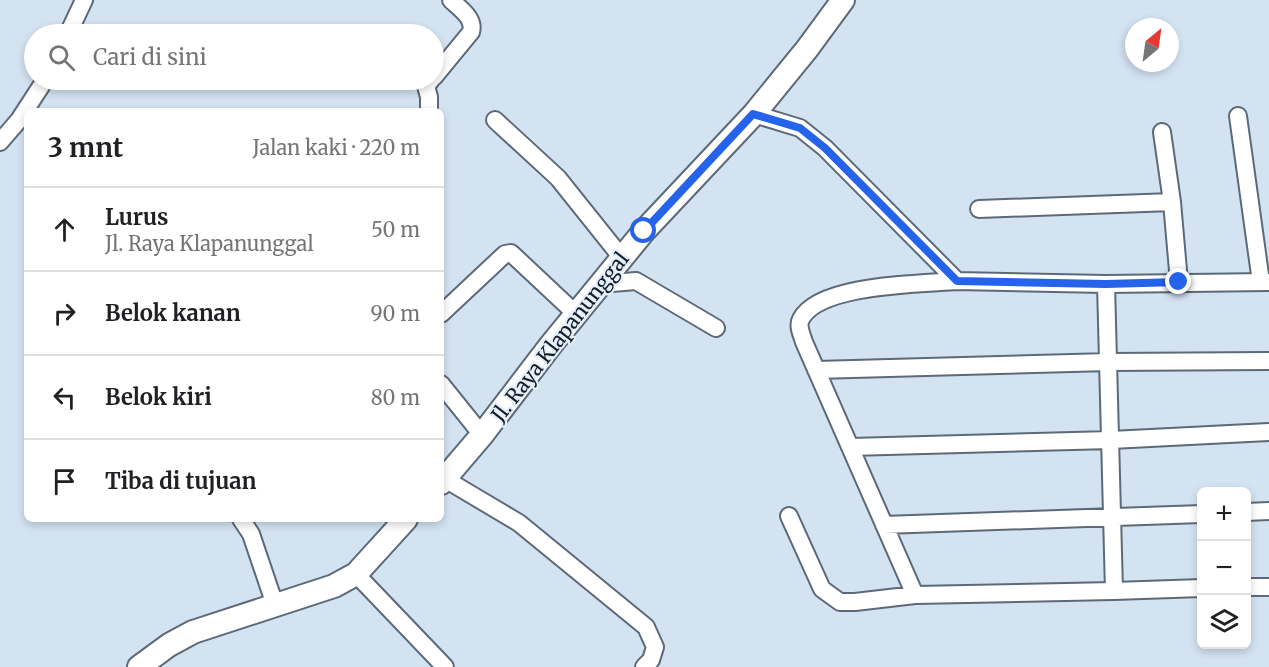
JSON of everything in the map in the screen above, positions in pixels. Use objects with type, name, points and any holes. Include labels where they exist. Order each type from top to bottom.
[{"type":"street","points":[[73,24],[84,0]]},
{"type":"street","points":[[444,65],[471,32],[473,26],[469,17],[451,0]]},
{"type":"street","name":"Jl. Raya Klapanunggal","points":[[444,476],[482,435],[644,231],[753,114],[807,50],[843,0]]},
{"type":"street","points":[[27,108],[38,90]]},
{"type":"street","points":[[427,90],[429,108]]},
{"type":"street","points":[[0,141],[24,112]]},
{"type":"street","points":[[753,114],[800,128],[825,148],[957,281]]},
{"type":"street","points":[[915,595],[816,370],[799,327],[801,319],[817,303],[850,290],[957,281],[1106,284],[1265,282],[1238,116]]},
{"type":"street","points":[[495,120],[558,178],[622,258]]},
{"type":"street","points":[[1162,132],[1172,202],[1179,282]]},
{"type":"street","points":[[979,209],[1172,202]]},
{"type":"street","points":[[444,311],[505,254],[511,253],[576,314]]},
{"type":"street","points":[[600,284],[636,281],[716,328]]},
{"type":"street","points":[[1106,284],[1114,591]]},
{"type":"street","points":[[816,370],[1109,362],[1269,361]]},
{"type":"street","points":[[444,388],[482,435]]},
{"type":"street","points":[[850,447],[1111,440],[1269,432]]},
{"type":"street","points":[[444,479],[519,523],[646,627],[655,647],[651,660],[644,667]]},
{"type":"street","points":[[1251,512],[1269,511]]},
{"type":"street","points":[[884,525],[1197,514]]},
{"type":"street","points":[[789,516],[822,589],[840,602],[855,603],[915,595],[1197,588]]},
{"type":"street","points":[[243,522],[251,534],[275,605]]},
{"type":"street","points":[[139,667],[168,645],[193,632],[334,586],[356,574],[403,522]]},
{"type":"street","points":[[356,574],[445,667]]},
{"type":"street","points":[[1251,587],[1269,586]]},
{"type":"route","points":[[644,231],[753,114],[800,128],[825,148],[957,281],[1106,284],[1179,282]]}]
